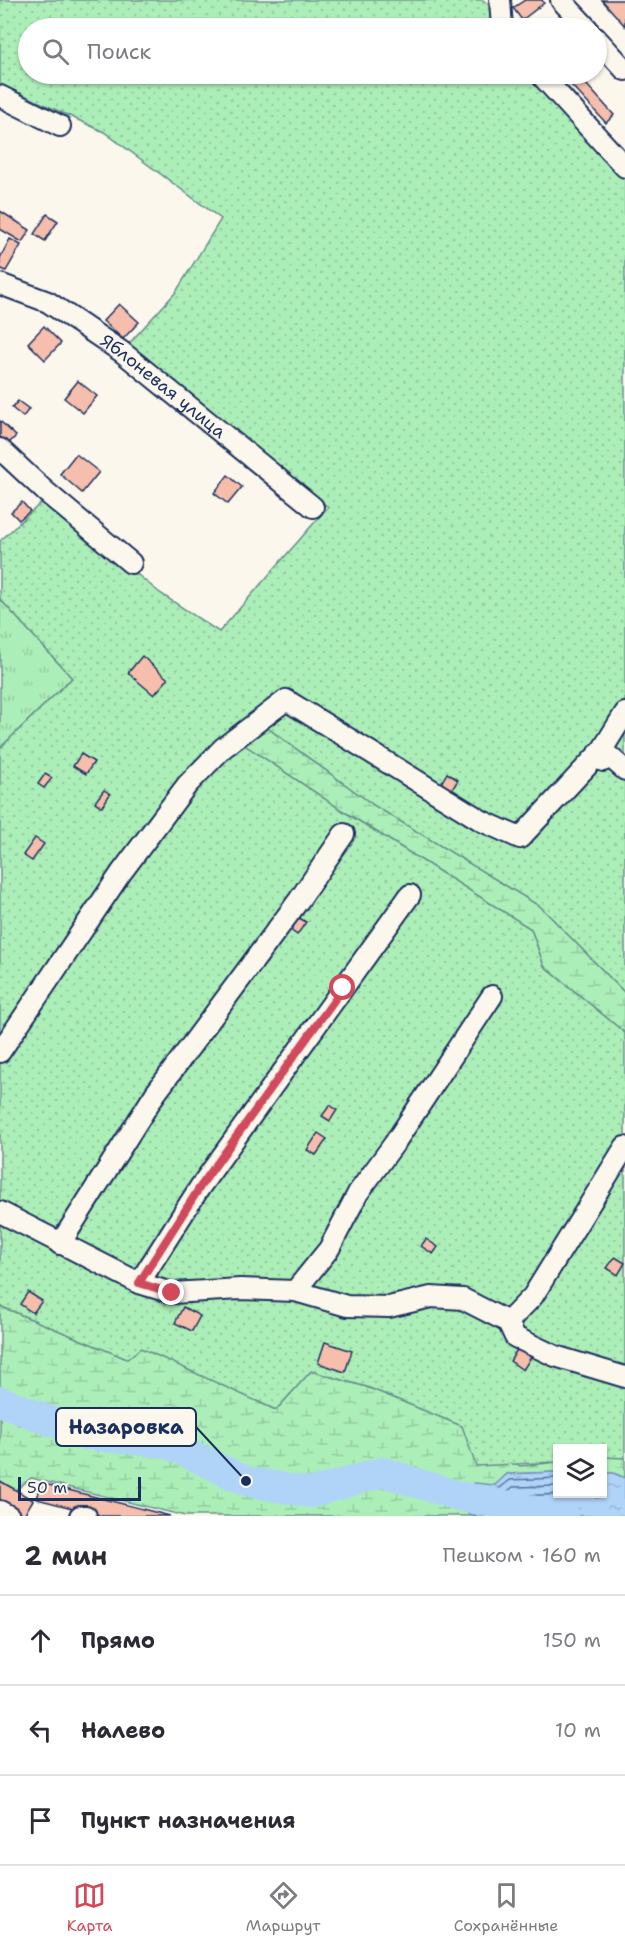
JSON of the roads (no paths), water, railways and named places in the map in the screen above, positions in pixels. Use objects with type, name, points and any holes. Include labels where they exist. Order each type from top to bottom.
[{"type":"street","points":[[500,0],[501,18]]},
{"type":"street","points":[[561,0],[578,18]]},
{"type":"street","points":[[607,49],[625,70]]},
{"type":"street","points":[[549,84],[625,167]]},
{"type":"street","points":[[0,96],[60,126]]},
{"type":"street","name":"Яблоневая улица","points":[[0,284],[48,302],[122,352],[313,507]]},
{"type":"street","points":[[0,449],[46,492],[130,563]]},
{"type":"street","points":[[0,1052],[122,873],[187,785],[223,748],[286,700],[482,821],[520,838],[603,755],[625,713]]},
{"type":"street","points":[[603,755],[625,770]]},
{"type":"street","points":[[60,1244],[155,1094],[299,900],[344,834]]},
{"type":"street","points":[[139,1283],[200,1187],[410,895]]},
{"type":"street","points":[[295,1291],[329,1249],[357,1193],[394,1143],[492,996]]},
{"type":"street","points":[[508,1322],[533,1296],[625,1147]]},
{"type":"street","points":[[0,1212],[139,1283],[172,1293],[240,1288],[295,1291],[347,1306],[389,1307],[430,1297],[463,1299],[508,1322],[515,1336],[555,1356],[625,1377]]},
{"type":"street","points":[[0,1511],[9,1516]]},
{"type":"street","points":[[80,1516],[86,1516]]},
{"type":"water","points":[[553,1472],[553,1498],[607,1498],[607,1473],[613,1473],[625,1478],[625,1516],[473,1516],[458,1496],[475,1483],[495,1485],[507,1474]]},
{"type":"waterway","points":[[0,1401],[86,1435],[166,1443],[246,1481],[311,1493],[383,1472],[458,1496],[563,1516]]},
{"type":"place","name":"Назаровка","points":[[246,1481]]}]
